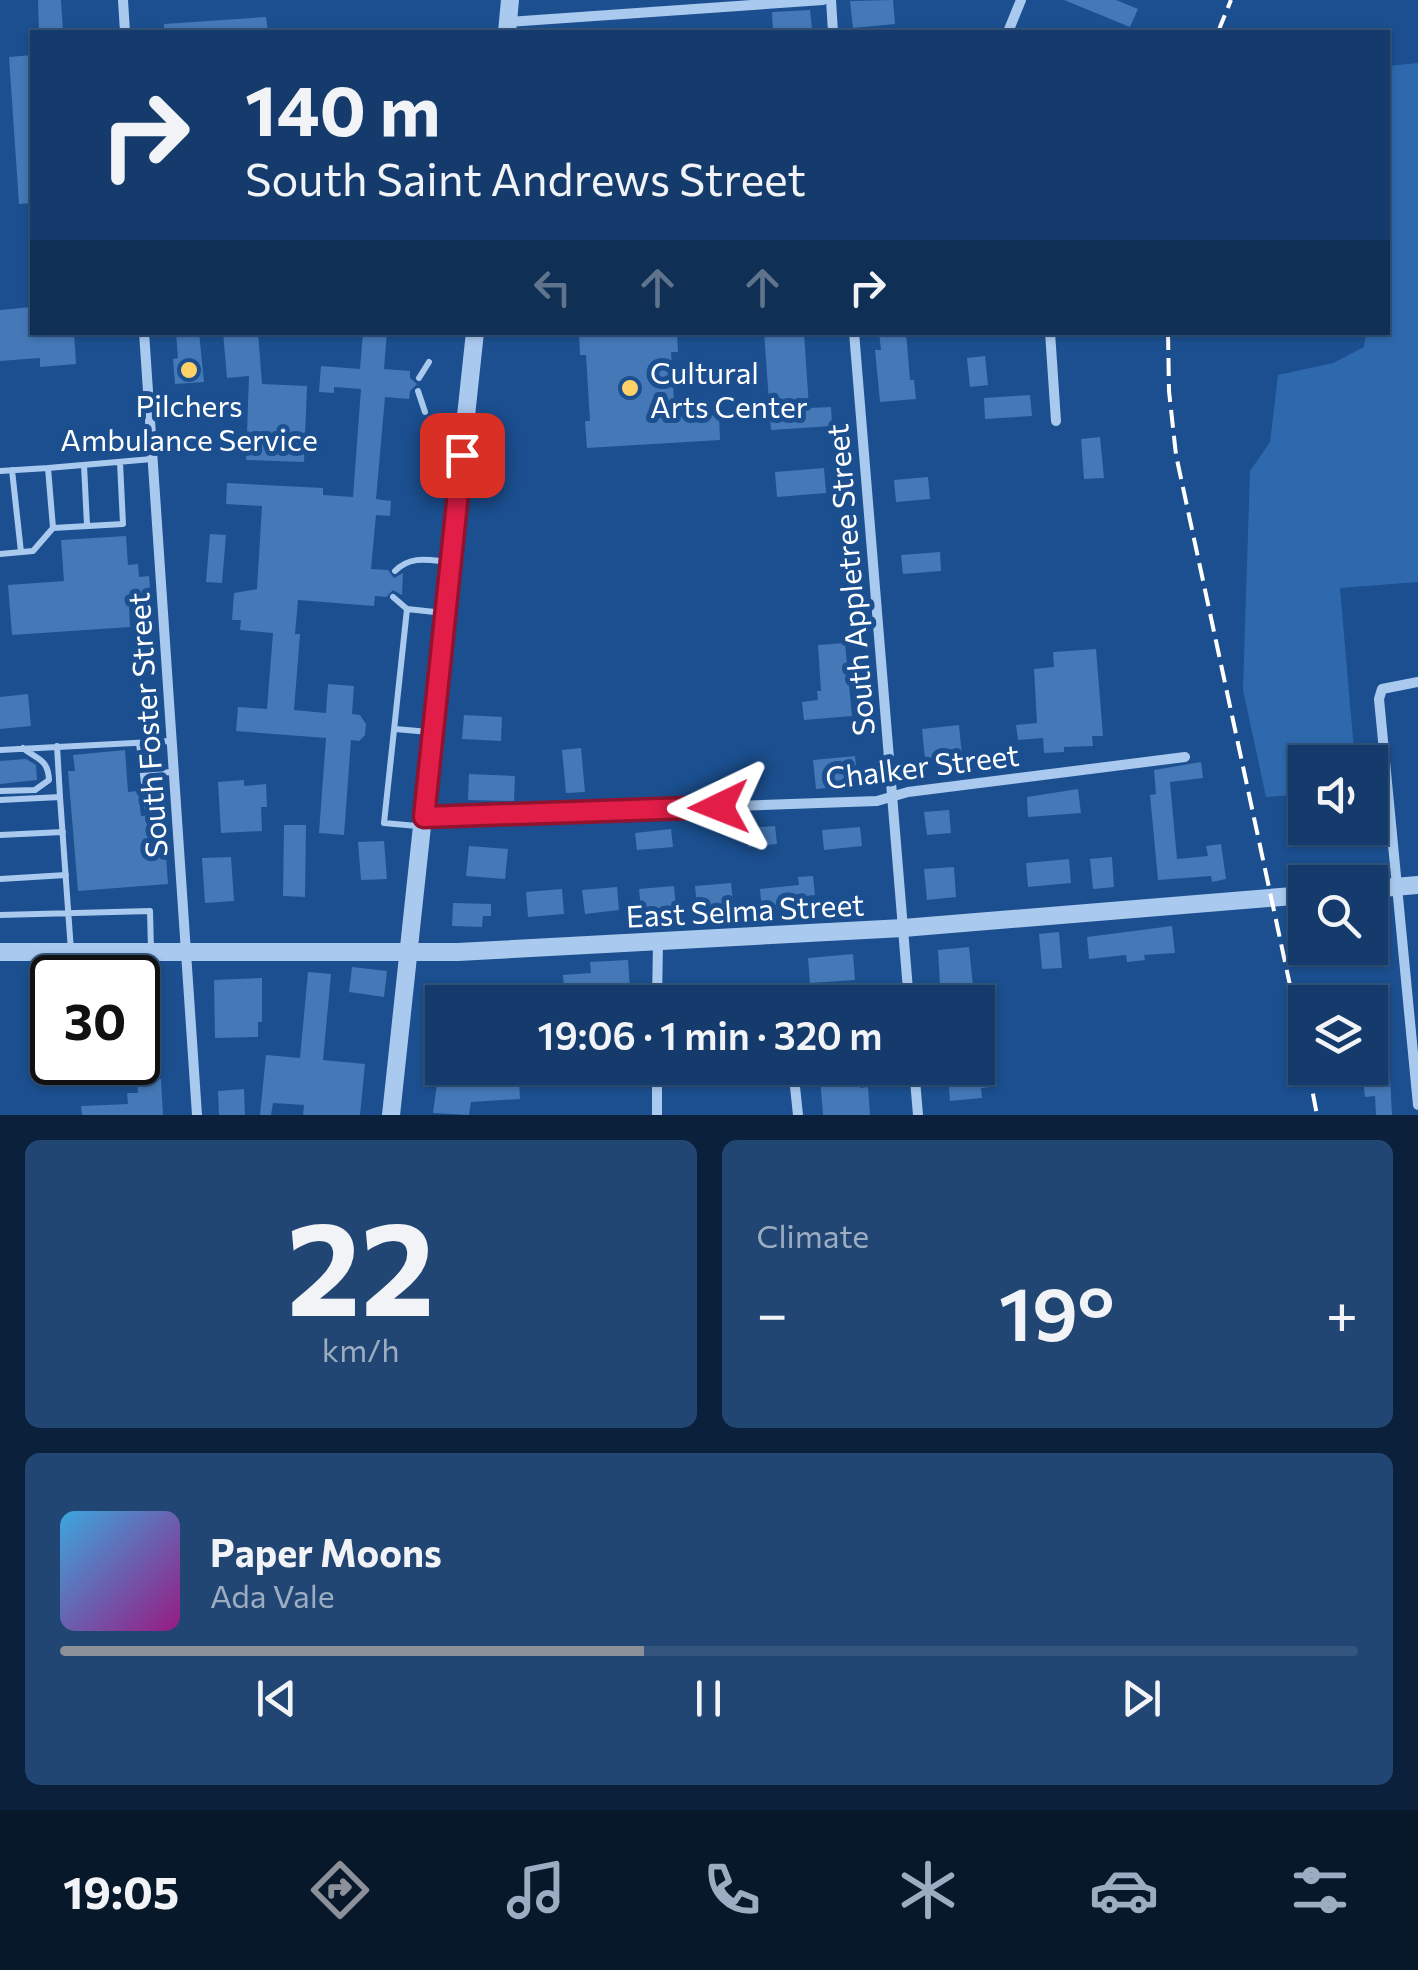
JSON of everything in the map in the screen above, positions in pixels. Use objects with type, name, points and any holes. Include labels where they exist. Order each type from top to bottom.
[{"type":"street","points":[[123,0],[125,30]]},
{"type":"street","points":[[510,0],[507,27],[827,0],[833,30]]},
{"type":"street","points":[[1009,30],[1021,0]]},
{"type":"street","name":"South Foster Street","points":[[144,335],[197,1115]]},
{"type":"street","points":[[392,1115],[475,335]]},
{"type":"street","name":"South Appletree Street","points":[[854,335],[908,985]]},
{"type":"street","points":[[1050,335],[1056,421]]},
{"type":"street","points":[[1418,682],[1382,689],[1379,699],[1418,1105]]},
{"type":"street","name":"Chalker Street","points":[[423,822],[877,801],[1185,757]]},
{"type":"street","points":[[1388,888],[1418,885]]},
{"type":"street","name":"East Selma Street","points":[[0,952],[410,952],[903,928],[1288,896]]},
{"type":"street","points":[[657,985],[658,941]]},
{"type":"street","points":[[657,1085],[657,1115]]},
{"type":"street","points":[[795,1085],[798,1115]]},
{"type":"street","points":[[915,1085],[918,1115]]},
{"type":"lane","points":[[420,378],[429,362]]},
{"type":"lane","points":[[418,391],[425,412]]},
{"type":"lane","points":[[0,471],[153,459]]},
{"type":"lane","points":[[0,554],[33,551],[54,528],[122,524],[120,462]]},
{"type":"lane","points":[[84,465],[87,524]]},
{"type":"lane","points":[[48,468],[54,528]]},
{"type":"lane","points":[[12,470],[20,552]]},
{"type":"lane","points":[[395,570],[414,559],[450,562]]},
{"type":"lane","points":[[393,597],[408,608],[445,613]]},
{"type":"lane","points":[[408,608],[384,823],[423,822]]},
{"type":"lane","points":[[395,729],[433,733]]},
{"type":"lane","points":[[0,750],[172,741]]},
{"type":"lane","points":[[139,742],[147,807]]},
{"type":"lane","points":[[57,746],[72,952]]},
{"type":"lane","points":[[0,791],[35,790],[49,780],[42,758],[23,748]]},
{"type":"lane","points":[[144,774],[174,772]]},
{"type":"lane","points":[[0,800],[60,798]]},
{"type":"lane","points":[[0,835],[63,832]]},
{"type":"lane","points":[[0,879],[66,875]]},
{"type":"lane","points":[[0,916],[150,911],[151,952]]},
{"type":"shaded area","points":[[1418,63],[1418,582],[1340,588],[1354,745],[1288,745],[1288,795],[1266,797],[1243,690],[1250,471],[1270,442],[1278,375],[1333,363],[1364,347],[1366,335],[1390,335],[1390,66]]},
{"type":"building","points":[[38,0],[61,0],[63,30],[39,30]]},
{"type":"building","points":[[893,0],[895,24],[853,28],[850,1]]},
{"type":"building","points":[[1064,0],[1116,0],[1138,9],[1130,27]]},
{"type":"building","points":[[810,10],[812,29],[773,30],[772,12]]},
{"type":"building","points":[[266,17],[268,30],[164,30],[164,24]]},
{"type":"building","points":[[30,55],[30,203],[19,204],[9,57]]},
{"type":"building","points":[[30,307],[30,335],[74,335],[76,364],[40,367],[40,358],[0,361],[0,310]]},
{"type":"building","points":[[176,335],[199,335],[204,382],[175,384],[173,359],[178,358]]},
{"type":"building","points":[[223,335],[258,335],[262,384],[307,386],[304,462],[246,460],[249,376],[227,378]]},
{"type":"building","points":[[363,335],[387,335],[384,369],[410,371],[410,378],[417,384],[409,399],[385,397],[376,499],[391,501],[390,516],[376,515],[371,569],[388,570],[394,578],[403,573],[402,595],[393,590],[386,597],[375,596],[374,606],[298,600],[295,634],[300,634],[294,710],[326,713],[328,684],[354,686],[352,714],[360,715],[366,724],[365,735],[359,741],[351,740],[344,835],[319,833],[326,738],[236,731],[238,707],[267,709],[273,633],[240,630],[241,620],[232,620],[234,593],[257,589],[262,506],[226,504],[227,483],[323,488],[323,495],[353,497],[361,389],[334,387],[334,393],[319,392],[321,366],[360,369]]},
{"type":"building","name":"Cultural Arts Center","points":[[579,335],[677,335],[678,352],[671,352],[675,417],[719,415],[720,440],[587,448],[585,421],[590,421],[586,355],[580,355]]},
{"type":"building","points":[[764,335],[804,335],[809,408],[831,407],[832,426],[771,430]]},
{"type":"building","points":[[879,335],[906,335],[910,380],[914,380],[916,399],[880,402],[875,350],[881,350]]},
{"type":"building","points":[[985,356],[988,385],[970,387],[967,358]]},
{"type":"building","points":[[1030,395],[1032,416],[985,419],[984,398]]},
{"type":"building","points":[[1100,437],[1104,478],[1084,479],[1081,439]]},
{"type":"building","points":[[824,468],[826,493],[777,497],[775,472]]},
{"type":"building","points":[[928,477],[930,499],[896,502],[894,480]]},
{"type":"building","points":[[210,534],[226,535],[222,583],[206,582]]},
{"type":"building","points":[[126,536],[128,565],[138,564],[139,577],[149,576],[151,603],[129,605],[130,627],[12,635],[8,585],[64,581],[61,540]]},
{"type":"building","points":[[940,552],[941,571],[903,574],[901,555]]},
{"type":"building","points":[[845,643],[852,716],[804,720],[802,702],[818,700],[817,691],[821,691],[818,645]]},
{"type":"building","points":[[1096,649],[1103,736],[1092,736],[1093,746],[1064,747],[1064,752],[1044,753],[1043,738],[1018,740],[1016,725],[1037,723],[1034,669],[1054,667],[1053,652]]},
{"type":"building","points":[[28,694],[31,726],[0,729],[0,697]]},
{"type":"building","points":[[464,715],[502,717],[501,741],[462,739]]},
{"type":"building","points":[[959,725],[962,756],[925,759],[922,729]]},
{"type":"building","points":[[581,748],[585,792],[566,793],[562,750]]},
{"type":"building","points":[[125,750],[128,792],[138,791],[141,816],[163,814],[168,884],[78,891],[68,771],[75,771],[73,755]]},
{"type":"building","points":[[855,756],[858,785],[816,789],[813,760]]},
{"type":"building","points":[[26,759],[36,765],[37,780],[0,784],[0,761]]},
{"type":"building","points":[[1201,762],[1203,778],[1170,782],[1177,859],[1208,856],[1206,846],[1221,844],[1226,879],[1212,882],[1211,876],[1158,880],[1150,795],[1156,794],[1154,770]]},
{"type":"building","points":[[469,774],[515,776],[514,801],[468,800]]},
{"type":"building","points":[[244,780],[244,786],[266,784],[267,807],[261,807],[262,831],[221,833],[218,782]]},
{"type":"building","points":[[1078,789],[1081,813],[1028,817],[1027,797]]},
{"type":"building","points":[[949,810],[951,833],[927,835],[924,812]]},
{"type":"building","points":[[284,825],[306,825],[305,897],[283,896]]},
{"type":"building","points":[[775,826],[777,844],[748,847],[746,828]]},
{"type":"building","points":[[860,827],[862,846],[824,850],[822,830]]},
{"type":"building","points":[[671,829],[673,847],[637,850],[635,833]]},
{"type":"building","points":[[384,841],[387,879],[361,880],[358,842]]},
{"type":"building","points":[[469,846],[508,849],[505,879],[466,876]]},
{"type":"building","points":[[231,857],[234,901],[205,903],[202,858]]},
{"type":"building","points":[[1112,857],[1114,887],[1093,889],[1090,859]]},
{"type":"building","points":[[1069,859],[1071,883],[1028,887],[1026,863]]},
{"type":"building","points":[[954,867],[956,897],[927,900],[924,869]]},
{"type":"building","points":[[813,876],[815,895],[787,898],[788,908],[762,910],[760,889],[799,885],[798,877]]},
{"type":"building","points":[[731,883],[733,904],[697,907],[695,886]]},
{"type":"building","points":[[674,886],[676,907],[641,910],[639,889]]},
{"type":"building","points":[[617,887],[619,910],[585,914],[582,890]]},
{"type":"building","points":[[562,889],[564,914],[528,917],[526,892]]},
{"type":"building","points":[[453,903],[491,904],[491,916],[483,916],[482,927],[452,926]]},
{"type":"building","points":[[1172,926],[1175,953],[1144,955],[1145,960],[1127,962],[1126,955],[1089,959],[1087,937]]},
{"type":"building","points":[[1059,932],[1062,968],[1042,969],[1039,934]]},
{"type":"building","points":[[969,947],[973,985],[940,985],[938,950]]},
{"type":"building","points":[[853,954],[855,980],[810,983],[808,958]]},
{"type":"building","points":[[628,960],[630,985],[564,985],[563,975],[591,973],[590,962]]},
{"type":"building","points":[[352,967],[387,971],[384,997],[349,992]]},
{"type":"building","points":[[308,972],[331,974],[323,1060],[365,1064],[360,1115],[303,1115],[304,1105],[273,1103],[271,1115],[260,1115],[266,1055],[300,1058]]},
{"type":"building","points":[[262,978],[258,1037],[215,1038],[214,980]]},
{"type":"building","points":[[1388,1076],[1392,1115],[1376,1115],[1375,1096],[1365,1097],[1364,1085],[1388,1085]]},
{"type":"building","points":[[160,1079],[163,1115],[82,1115],[81,1106],[128,1104],[127,1093],[138,1093],[137,1085],[160,1085]]},
{"type":"building","points":[[437,1085],[519,1085],[520,1099],[471,1102],[469,1115],[433,1113]]},
{"type":"building","points":[[821,1085],[868,1087],[870,1115],[823,1115]]},
{"type":"building","points":[[949,1085],[992,1085],[981,1088],[982,1098],[950,1101]]},
{"type":"building","points":[[244,1089],[245,1115],[219,1115],[218,1091]]},
{"type":"railway","points":[[1219,30],[1231,0]]},
{"type":"railway","points":[[1168,335],[1176,455],[1290,985]]},
{"type":"railway","points":[[1311,1085],[1317,1115]]},
{"type":"place","name":"Pilchers Ambulance Service","points":[[189,370]]},
{"type":"place","name":"Cultural Arts Center","points":[[630,388]]},
{"type":"route","points":[[462,455],[424,817],[719,807]]}]
